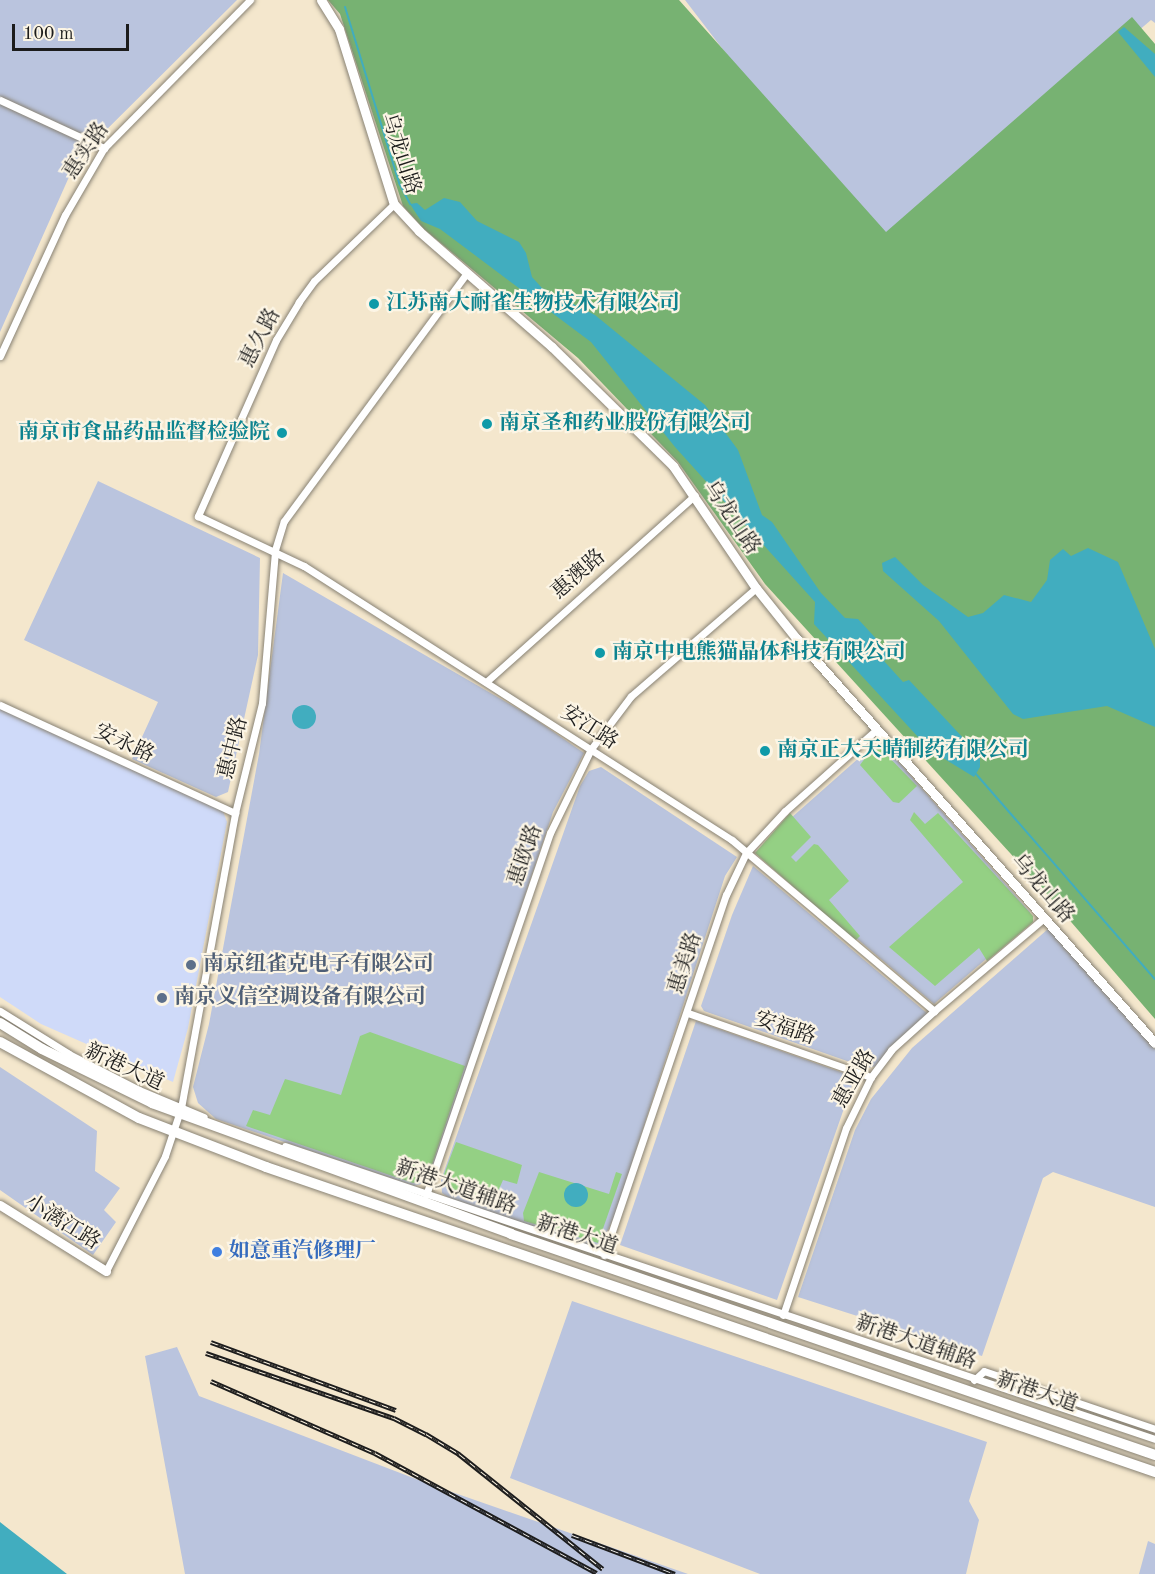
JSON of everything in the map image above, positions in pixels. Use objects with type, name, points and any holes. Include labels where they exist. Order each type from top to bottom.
[{"type":"main road","name":"新港大道","points":[[0,1023],[104,1082],[180,1111],[511,1234],[1155,1455]]},
{"type":"main road","name":"新港大道","points":[[0,1042],[99,1098],[173,1131],[266,1167],[1155,1472]]},
{"type":"street","name":"惠实路","points":[[0,356],[60,225],[104,148],[250,0]]},
{"type":"street","name":"乌龙山路","points":[[321,0],[339,29],[394,204],[467,273],[552,347],[674,466],[756,588],[877,729],[1155,1043]]},
{"type":"street","points":[[0,100],[104,148]]},
{"type":"street","name":"惠久路","points":[[198,516],[276,340],[299,302],[314,281],[394,204]]},
{"type":"street","name":"惠中路","points":[[106,1271],[141,1208],[180,1111],[235,813],[262,703],[275,550],[284,521],[301,494],[467,273]]},
{"type":"street","name":"惠澳路","points":[[486,682],[695,495]]},
{"type":"street","name":"安江路","points":[[198,516],[275,550],[591,749],[747,853],[934,1011]]},
{"type":"street","name":"惠欧路","points":[[426,1195],[550,833],[591,749],[631,696],[756,588]]},
{"type":"street","name":"安永路","points":[[0,705],[235,813]]},
{"type":"street","name":"惠美路","points":[[604,1255],[688,1013],[726,895],[747,853],[785,811],[877,729]]},
{"type":"street","name":"惠亚路","points":[[783,1315],[846,1128],[871,1077],[891,1050],[1044,918]]},
{"type":"street","name":"新港大道辅路","points":[[0,1011],[69,1054],[180,1111],[1155,1439]]},
{"type":"street","name":"安福路","points":[[688,1013],[871,1077]]},
{"type":"street","name":"小漓江路","points":[[0,1205],[106,1271]]},
{"type":"street","points":[[974,1380],[984,1371],[1155,1430]]},
{"type":"shaded area","points":[[0,0],[237,0],[77,159],[0,332]]},
{"type":"shaded area","points":[[685,0],[1155,0],[1155,23],[1151,20],[889,244],[754,90]]},
{"type":"shaded area","points":[[98,481],[260,558],[258,655],[228,792],[216,797],[132,759],[158,702],[24,640]]},
{"type":"shaded area","points":[[283,573],[532,717],[584,753],[553,812],[432,1172],[425,1183],[414,1186],[216,1119],[198,1103],[193,1087],[209,1024],[259,754]]},
{"type":"shaded area","points":[[0,708],[223,811],[227,822],[188,1028],[173,1082],[41,1024],[0,997]]},
{"type":"shaded area","points":[[881,748],[890,752],[1030,912],[1028,923],[934,1004],[757,854],[773,834],[869,749]]},
{"type":"shaded area","points":[[601,767],[737,857],[725,876],[615,1215],[601,1245],[595,1248],[450,1199],[442,1193],[441,1180],[580,786],[589,771]]},
{"type":"shaded area","points":[[753,866],[928,1014],[877,1066],[867,1068],[704,1011],[701,1006],[732,915]]},
{"type":"shaded area","points":[[1048,929],[1155,1049],[1155,1207],[1053,1172],[1043,1178],[982,1356],[798,1297],[855,1130],[871,1099],[912,1048]]},
{"type":"shaded area","points":[[696,1021],[855,1077],[777,1300],[620,1245]]},
{"type":"shaded area","points":[[0,1067],[97,1131],[95,1171],[120,1188],[104,1210],[116,1222],[93,1255],[0,1190]]},
{"type":"shaded area","points":[[572,1301],[987,1442],[969,1501],[979,1520],[966,1574],[760,1574],[510,1478]]},
{"type":"shaded area","points":[[177,1347],[199,1396],[429,1484],[688,1574],[185,1574],[145,1356]]},
{"type":"shaded area","points":[[1148,1541],[1155,1544],[1155,1574],[1139,1574]]},
{"type":"green space","points":[[328,0],[679,0],[886,232],[1132,17],[1155,44],[1155,1019],[1040,886],[765,584],[678,462],[578,358],[424,229],[403,206],[340,14]]},
{"type":"green space","points":[[881,749],[917,786],[899,803],[893,802],[860,765],[871,750]]},
{"type":"green space","points":[[914,812],[925,824],[938,813],[1033,916],[1033,922],[987,961],[979,948],[935,986],[889,947],[963,882],[910,820]]},
{"type":"green space","points":[[790,813],[811,837],[791,857],[796,862],[814,844],[818,845],[849,881],[829,900],[860,936],[855,941],[755,853]]},
{"type":"green space","points":[[370,1032],[465,1066],[430,1171],[422,1181],[413,1183],[246,1126],[253,1110],[270,1115],[285,1079],[341,1095],[360,1036]]},
{"type":"green space","points":[[456,1142],[522,1165],[517,1184],[503,1180],[493,1203],[446,1187],[443,1177]]},
{"type":"green space","points":[[539,1172],[609,1194],[616,1172],[622,1174],[598,1243],[524,1221],[523,1213]]},
{"type":"water","points":[[1124,27],[1155,54],[1155,77],[1118,32]]},
{"type":"water","points":[[444,198],[460,202],[477,221],[519,242],[526,253],[532,277],[542,288],[595,315],[705,405],[738,450],[762,515],[772,522],[821,593],[845,618],[858,619],[882,645],[889,658],[884,661],[903,682],[909,680],[980,756],[980,767],[974,777],[930,750],[814,624],[815,602],[675,447],[591,342],[440,229],[421,221],[410,204],[417,203],[425,210]]},
{"type":"water","points":[[1088,548],[1118,562],[1155,649],[1155,727],[1107,706],[1023,719],[1013,714],[939,621],[883,571],[882,563],[895,557],[923,585],[968,617],[983,613],[1004,595],[1031,602],[1047,580],[1050,560],[1063,549],[1071,556]]},
{"type":"water","points":[[304,705],[312,709],[316,717],[312,725],[304,729],[296,725],[292,717],[296,709]]},
{"type":"water","points":[[576,1183],[585,1186],[588,1195],[585,1204],[576,1207],[567,1204],[564,1195],[567,1186]]},
{"type":"water","points":[[0,1522],[5,1526],[67,1574],[0,1574]]},
{"type":"waterway","points":[[345,7],[399,183],[410,204]]},
{"type":"waterway","points":[[976,774],[1155,979]]},
{"type":"railway","points":[[211,1342],[396,1410]]},
{"type":"railway","points":[[206,1353],[394,1418],[426,1434],[459,1454],[603,1569]]},
{"type":"railway","points":[[211,1381],[375,1453],[597,1573]]},
{"type":"railway","points":[[572,1535],[675,1574]]},
{"type":"place","name":"江苏南大耐雀生物技术有限公司","points":[[374,304]]},
{"type":"place","name":"南京圣和药业股份有限公司","points":[[487,424]]},
{"type":"place","name":"南京市食品药品监督检验院","points":[[282,433]]},
{"type":"place","name":"南京中电熊猫晶体科技有限公司","points":[[600,653]]},
{"type":"place","name":"南京正大天晴制药有限公司","points":[[765,751]]},
{"type":"place","name":"南京纽雀克电子有限公司","points":[[191,965]]},
{"type":"place","name":"南京义信空调设备有限公司","points":[[162,998]]},
{"type":"place","name":"如意重汽修理厂","points":[[217,1252]]}]
